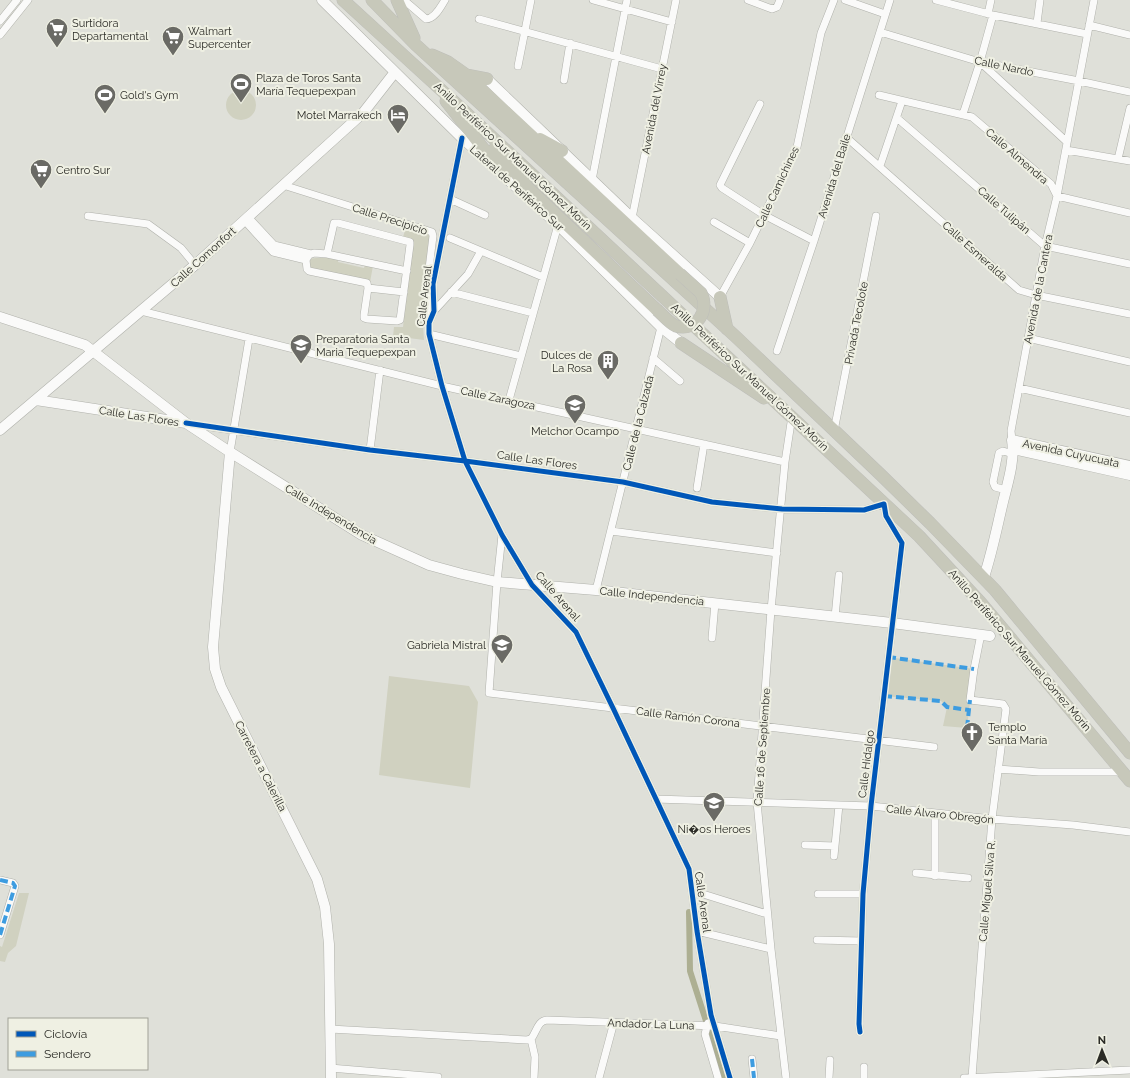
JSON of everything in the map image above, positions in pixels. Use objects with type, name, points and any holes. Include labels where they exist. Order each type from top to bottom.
[{"type":"highway","name":"Anillo Periférico Sur Manuel Gómez Morín","points":[[343,0],[462,108],[919,536],[981,602],[1126,776]]},
{"type":"highway","name":"Anillo Periférico Sur Manuel Gómez Morín","points":[[372,0],[416,45],[726,329],[892,486],[984,577],[1130,753]]},
{"type":"highway","points":[[397,0],[416,45]]},
{"type":"highway","points":[[426,53],[487,79]]},
{"type":"highway","points":[[422,72],[505,176]]},
{"type":"highway","points":[[462,108],[528,188],[672,324],[686,326],[693,324],[701,317],[705,306],[701,293],[526,131],[471,72]]},
{"type":"highway","points":[[526,131],[562,151]]},
{"type":"highway","points":[[720,298],[726,329]]},
{"type":"highway","points":[[681,344],[792,416]]},
{"type":"street","points":[[0,21],[17,0]]},
{"type":"street","points":[[0,35],[28,0]]},
{"type":"street","name":"Lateral de Periférico Sur","points":[[322,0],[349,29],[462,138],[558,225],[661,327],[681,344]]},
{"type":"street","points":[[404,0],[426,19],[430,19],[445,0]]},
{"type":"street","points":[[518,66],[531,0]]},
{"type":"street","points":[[593,0],[672,22]]},
{"type":"street","points":[[592,180],[627,0]]},
{"type":"street","name":"Avenida del Virrey","points":[[632,218],[676,0]]},
{"type":"street","points":[[752,1],[770,9],[774,9],[778,6],[780,0]]},
{"type":"street","name":"Calle Camichines","points":[[720,298],[750,243],[797,147],[821,33],[834,0]]},
{"type":"street","points":[[845,0],[885,14]]},
{"type":"street","name":"Avenida del Baile","points":[[777,351],[814,241],[890,0]]},
{"type":"street","points":[[936,0],[990,15],[1087,34]]},
{"type":"street","points":[[963,114],[980,62],[990,15],[991,0]]},
{"type":"street","points":[[1037,23],[1040,0]]},
{"type":"street","name":"Avenida de la Cantera","points":[[984,577],[1006,490],[1013,448],[1012,430],[1019,388],[1045,246],[1057,196],[1094,0]]},
{"type":"street","points":[[479,19],[662,69]]},
{"type":"street","points":[[1089,25],[1130,35]]},
{"type":"street","name":"Calle Nardo","points":[[880,32],[980,62],[1130,92]]},
{"type":"street","points":[[564,80],[570,43]]},
{"type":"street","points":[[980,62],[1067,142]]},
{"type":"street","name":"Calle Comonfort","points":[[0,430],[195,265],[363,114],[395,72]]},
{"type":"street","points":[[487,79],[632,218],[720,298]]},
{"type":"street","name":"Calle Almendra","points":[[879,95],[902,102],[972,117],[1052,186],[1057,196]]},
{"type":"street","points":[[880,166],[902,102]]},
{"type":"street","points":[[760,104],[720,185],[722,188],[764,215],[814,241]]},
{"type":"street","points":[[1118,159],[1130,108]]},
{"type":"street","name":"Calle Tulipán","points":[[897,118],[1045,246],[1130,264]]},
{"type":"street","name":"Calle Esmeralda","points":[[846,137],[1019,290],[1036,295],[1130,314]]},
{"type":"street","name":"Calle Arenal","points":[[462,138],[433,284],[434,311],[429,323],[429,334],[442,386],[466,461],[502,535],[532,585],[576,632],[613,708],[654,799],[689,869],[697,931],[711,1015],[711,1026],[717,1057],[718,1078]]},
{"type":"street","points":[[1066,150],[1130,161]]},
{"type":"street","name":"Calle Precipicio","points":[[283,185],[432,232],[434,236],[427,285],[429,323]]},
{"type":"street","points":[[1057,196],[1130,212]]},
{"type":"street","points":[[450,199],[485,215]]},
{"type":"street","points":[[88,216],[148,224],[181,248],[195,265]]},
{"type":"street","name":"Privada Tecolote","points":[[834,431],[876,216]]},
{"type":"street","points":[[246,218],[261,230],[274,245],[311,254],[327,254],[407,271]]},
{"type":"street","points":[[246,218],[273,252],[306,260]]},
{"type":"street","points":[[311,254],[306,260],[306,267],[309,271],[365,282],[367,284],[368,288],[364,318],[400,321],[410,242],[335,222],[327,254]]},
{"type":"street","points":[[714,222],[750,243]]},
{"type":"street","points":[[509,400],[558,225]]},
{"type":"street","points":[[450,238],[543,277]]},
{"type":"street","points":[[434,311],[468,274],[481,251]]},
{"type":"street","points":[[368,288],[404,292]]},
{"type":"street","points":[[452,292],[533,313]]},
{"type":"street","name":"Calle Zaragoza","points":[[141,311],[442,386],[785,462]]},
{"type":"street","name":"Calle Independencia","points":[[0,317],[86,344],[186,423],[230,452],[362,535],[428,565],[497,582],[596,590],[986,635]]},
{"type":"street","name":"Calle de la Calzada","points":[[596,590],[661,327]]},
{"type":"street","points":[[429,334],[521,356]]},
{"type":"street","points":[[1028,338],[1130,362]]},
{"type":"street","points":[[230,452],[249,339]]},
{"type":"street","points":[[653,358],[680,381]]},
{"type":"street","points":[[370,450],[380,370]]},
{"type":"street","points":[[1019,388],[1130,413]]},
{"type":"street","name":"Calle Las Flores","points":[[36,400],[370,450],[623,482],[712,502],[782,509],[864,510],[884,504]]},
{"type":"street","name":"Calle 16 de Septiembre","points":[[786,1078],[767,914],[757,802],[771,610],[782,509],[785,462],[792,416]]},
{"type":"street","points":[[697,488],[704,444]]},
{"type":"street","points":[[1006,490],[995,487],[993,482],[999,453],[1013,448]]},
{"type":"street","name":"Avenida Cuyucuata","points":[[1013,448],[1130,466]]},
{"type":"street","name":"Avenida Cuyucuata","points":[[1013,448],[1130,475]]},
{"type":"street","name":"Carretera a Calerilla","points":[[230,452],[213,647],[215,669],[221,687],[318,879],[325,907],[328,938],[330,1073]]},
{"type":"street","name":"Calle Hidalgo","points":[[860,1032],[863,894],[871,806],[902,543],[886,516],[884,504]]},
{"type":"street","points":[[611,532],[777,554]]},
{"type":"street","points":[[497,582],[502,535]]},
{"type":"street","points":[[836,617],[839,576]]},
{"type":"street","name":"Calle Ramón Corona","points":[[497,582],[489,693],[934,746]]},
{"type":"street","points":[[712,638],[715,603]]},
{"type":"street","name":"Calle Miguel Silva R.","points":[[972,1077],[992,819],[1006,709],[1003,704],[970,700],[974,669],[986,635]]},
{"type":"street","points":[[998,769],[1039,772],[1100,773],[1126,776]]},
{"type":"street","name":"Calle Álvaro Obregón","points":[[654,799],[871,806],[1130,832]]},
{"type":"street","points":[[834,856],[839,805]]},
{"type":"street","points":[[935,813],[935,876]]},
{"type":"street","points":[[805,845],[835,846]]},
{"type":"street","points":[[916,873],[968,878]]},
{"type":"street","points":[[0,880],[12,883],[15,886],[0,935]]},
{"type":"street","points":[[703,894],[767,914]]},
{"type":"street","points":[[818,894],[863,894]]},
{"type":"street","points":[[697,931],[771,949]]},
{"type":"street","points":[[817,940],[861,941]]},
{"type":"street","name":"Andador La Luna","points":[[531,1039],[542,1020],[711,1026],[781,1036]]},
{"type":"street","points":[[599,1078],[614,1022]]},
{"type":"street","name":"Calle Arenal","points":[[711,1026],[705,1034],[730,1078]]},
{"type":"street","points":[[330,1029],[531,1039],[535,1061],[534,1078]]},
{"type":"street","points":[[752,1059],[754,1078]]},
{"type":"street","points":[[829,1078],[830,1060]]},
{"type":"street","points":[[864,1067],[864,1078]]},
{"type":"street","points":[[964,1078],[1130,1070]]},
{"type":"street","points":[[330,1073],[438,1077]]},
{"type":"green space","name":"Plaza de Toros Santa María Tequepexpan","points":[[241,90],[252,94],[256,105],[252,116],[241,120],[230,116],[226,105],[230,94]]},
{"type":"green space","points":[[406,227],[429,234],[431,237],[424,301],[424,340],[393,336],[394,327],[403,327],[413,240],[403,237]]},
{"type":"green space","points":[[330,257],[338,259],[338,262],[364,268],[365,265],[373,266],[370,282],[310,269],[309,259]]},
{"type":"green space","points":[[888,657],[974,669],[967,728],[943,726],[947,707],[941,701],[884,696]]},
{"type":"green space","points":[[389,676],[469,686],[478,702],[470,788],[379,775]]},
{"type":"green space","points":[[19,893],[29,893],[16,946],[8,953],[5,962],[0,961],[0,946],[2,947]]},
{"type":"waterway","points":[[689,912],[690,971],[706,1021]]},
{"type":"waterway","points":[[709,1031],[724,1078]]},
{"type":"marked path","points":[[888,657],[974,669]]},
{"type":"marked path","points":[[884,696],[941,701],[947,707],[969,710]]},
{"type":"marked path","points":[[967,728],[970,700]]},
{"type":"marked path","points":[[0,880],[13,883],[15,886],[0,935]]},
{"type":"marked path","points":[[752,1059],[754,1078]]},
{"type":"cycle path","points":[[462,138],[433,284],[434,311],[429,323],[429,334],[442,386],[465,461],[502,535],[532,585],[576,632],[689,869],[697,931],[711,1015],[730,1078]]},
{"type":"cycle path","points":[[186,423],[370,450],[623,482],[712,502],[782,509],[864,510],[884,504],[886,516],[902,543],[871,806],[863,894],[860,1032]]},
{"type":"place","name":"Surtidora Departamental","points":[[57,48]]},
{"type":"place","name":"Walmart Supercenter","points":[[173,56]]},
{"type":"place","name":"Plaza de Toros Santa María Tequepexpan","points":[[241,104]]},
{"type":"place","name":"Gold's Gym","points":[[105,114]]},
{"type":"place","name":"Motel Marrakech","points":[[398,134]]},
{"type":"place","name":"Centro Sur","points":[[41,190]]},
{"type":"place","name":"Preparatoria Santa Maria Tequepexpan","points":[[301,364]]},
{"type":"place","name":"Dulces de La Rosa","points":[[608,380]]},
{"type":"place","name":"Melchor Ocampo","points":[[575,424]]},
{"type":"place","name":"Gabriela Mistral","points":[[502,664]]},
{"type":"place","name":"Templo Santa María","points":[[972,752]]},
{"type":"place","name":"Ni�os Heroes","points":[[714,822]]}]
